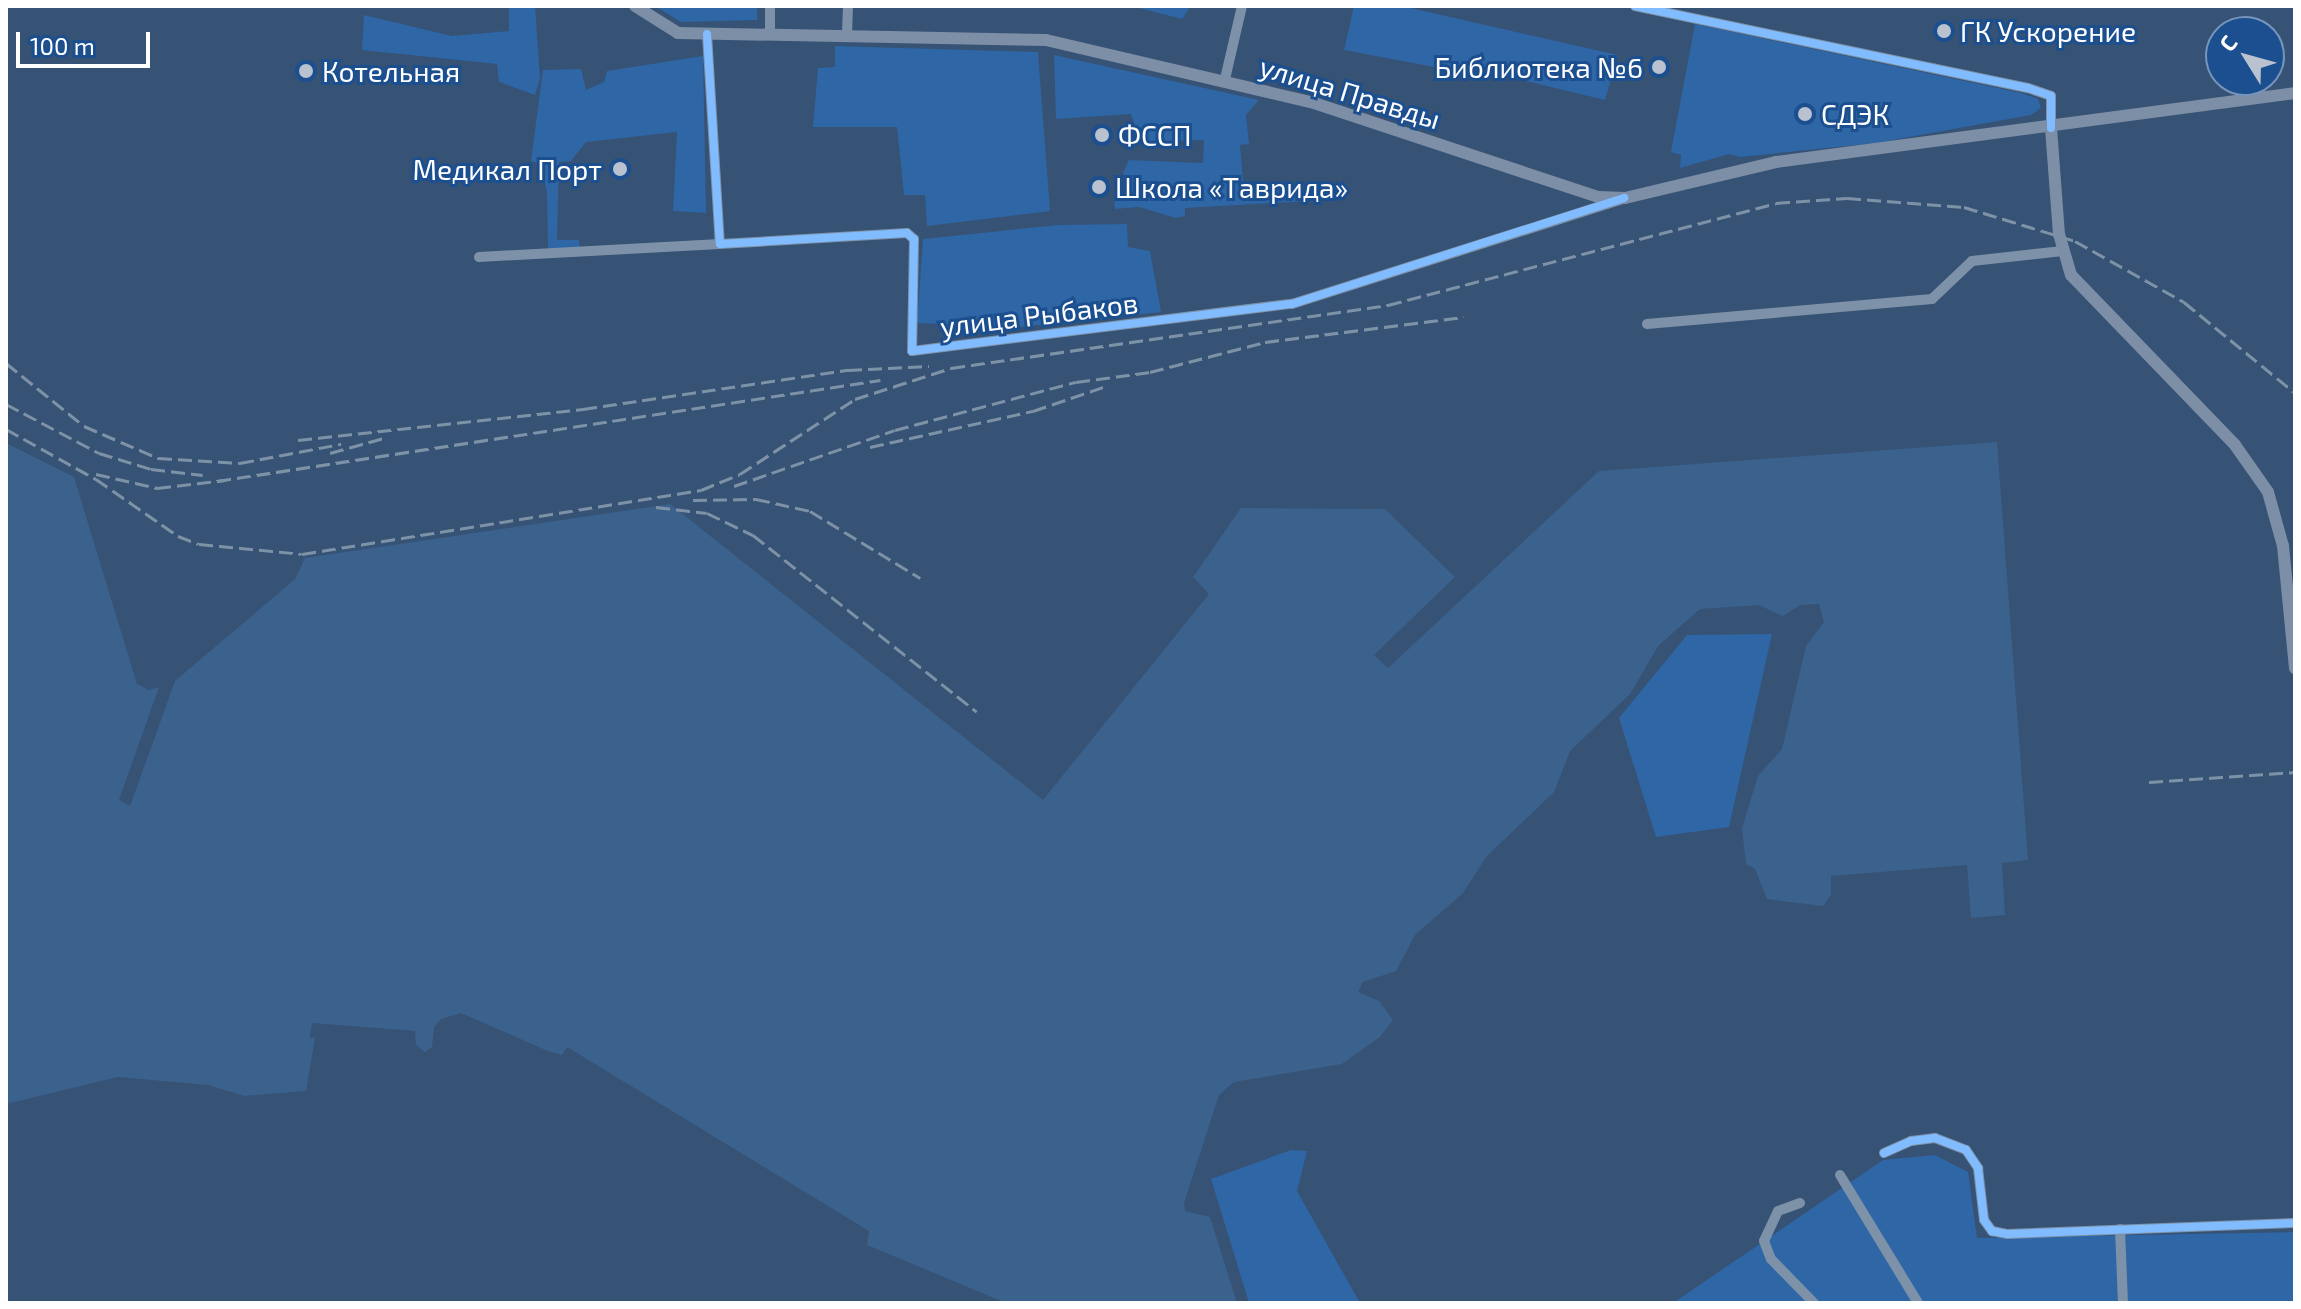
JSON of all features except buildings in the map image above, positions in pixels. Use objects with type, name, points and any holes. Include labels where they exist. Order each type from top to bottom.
[{"type":"main road","name":"улица Правды","points":[[635,6],[663,28],[707,34],[847,34],[1046,40],[1225,79],[1314,103],[1598,197],[1625,198],[1776,162],[2051,128],[2295,93]]},
{"type":"main road","points":[[2051,128],[2062,251],[2087,296],[2235,445],[2268,492],[2283,546],[2295,668]]},
{"type":"street","points":[[770,6],[770,33]]},
{"type":"street","points":[[847,34],[848,6]]},
{"type":"street","points":[[1225,79],[1242,6]]},
{"type":"street","points":[[1635,6],[2028,88],[2051,96],[2051,128]]},
{"type":"street","points":[[1690,19],[1693,6]]},
{"type":"street","points":[[479,257],[720,244],[707,34]]},
{"type":"street","name":"улица Рыбаков","points":[[720,244],[907,233],[914,239],[912,351],[1292,304],[1625,198]]},
{"type":"street","points":[[1647,324],[1932,299],[1972,261],[2062,251]]},
{"type":"street","points":[[1884,1153],[1911,1141],[1935,1138],[1966,1150],[1978,1168],[1984,1220],[1992,1231],[2295,1223]]},
{"type":"street","points":[[1840,1175],[1918,1303]]},
{"type":"street","points":[[1800,1203],[1778,1211],[1764,1241],[1779,1269],[1814,1303]]},
{"type":"street","points":[[2120,1229],[2123,1303]]},
{"type":"shaded area","points":[[509,6],[535,6],[540,79],[535,95],[499,82],[497,64],[362,50],[364,15],[452,36],[509,31]]},
{"type":"shaded area","points":[[655,6],[757,6],[757,20],[681,22]]},
{"type":"shaded area","points":[[1135,6],[1191,6],[1182,19],[1135,7]]},
{"type":"shaded area","points":[[1354,6],[1402,6],[1618,55],[1605,100],[1459,65],[1450,70],[1344,50]]},
{"type":"shaded area","points":[[1695,24],[2021,93],[2038,99],[2041,108],[2031,115],[1876,143],[1740,157],[1729,154],[1680,168],[1681,155],[1671,152]]},
{"type":"shaded area","points":[[835,46],[1038,52],[1050,211],[927,226],[925,195],[904,195],[897,127],[813,127],[818,68],[835,67]]},
{"type":"shaded area","points":[[1054,55],[1259,100],[1246,115],[1249,144],[1240,145],[1244,191],[1289,189],[1312,192],[1309,201],[1185,208],[1185,216],[1176,218],[1139,207],[1115,209],[1114,201],[1129,198],[1123,173],[1129,160],[1203,163],[1204,140],[1141,142],[1131,114],[1056,119]]},
{"type":"shaded area","points":[[703,56],[706,213],[673,211],[677,132],[586,142],[571,161],[559,162],[557,240],[579,240],[580,249],[548,250],[547,192],[540,164],[531,161],[543,70],[581,69],[586,90],[604,82],[607,71]]},
{"type":"shaded area","points":[[1127,224],[1128,247],[1150,251],[1161,312],[943,335],[942,324],[917,323],[923,239],[1058,225]]},
{"type":"shaded area","points":[[1997,442],[2028,860],[2002,863],[2005,915],[1971,918],[1967,865],[1831,876],[1831,895],[1823,906],[1767,899],[1755,869],[1746,864],[1742,828],[1758,776],[1782,749],[1806,646],[1824,622],[1819,604],[1800,605],[1783,616],[1759,605],[1700,609],[1658,646],[1630,694],[1570,751],[1554,792],[1487,856],[1463,893],[1415,935],[1396,971],[1363,982],[1358,992],[1379,1001],[1393,1020],[1380,1037],[1342,1064],[1234,1082],[1219,1095],[1184,1203],[1185,1211],[1210,1217],[1237,1303],[1006,1303],[867,1245],[869,1231],[567,1047],[562,1055],[550,1052],[461,1013],[441,1019],[434,1027],[432,1047],[425,1052],[416,1045],[415,1031],[312,1023],[310,1038],[315,1038],[306,1091],[244,1096],[208,1085],[118,1077],[6,1104],[6,443],[74,477],[137,684],[149,690],[159,687],[119,800],[130,806],[175,681],[295,579],[305,558],[670,504],[1043,800],[1209,594],[1193,577],[1241,508],[1385,509],[1455,577],[1374,655],[1388,668],[1599,471]]},
{"type":"shaded area","points":[[1772,634],[1729,827],[1656,837],[1619,718],[1687,635]]},
{"type":"shaded area","points":[[1291,1150],[1307,1151],[1297,1191],[1360,1303],[1249,1303],[1211,1179]]},
{"type":"shaded area","points":[[1935,1155],[1968,1172],[1977,1238],[2295,1232],[2295,1303],[1673,1303],[1883,1160]]},
{"type":"railway","points":[[6,429],[96,479],[178,536],[199,544],[302,554],[701,490],[740,474],[855,399],[951,368],[1388,305],[1776,203],[1847,198],[1964,207],[2075,241],[2184,302],[2295,393]]},
{"type":"railway","points":[[734,486],[895,430],[1076,382],[1150,372],[1265,342],[1463,317]]},
{"type":"railway","points":[[6,363],[84,426],[158,458],[240,463],[341,444]]},
{"type":"railway","points":[[298,440],[583,409],[848,370],[929,366]]},
{"type":"railway","points":[[217,481],[880,380]]},
{"type":"railway","points":[[870,447],[1033,411],[1106,386]]},
{"type":"railway","points":[[6,404],[99,453],[151,469],[203,475]]},
{"type":"railway","points":[[330,453],[384,438]]},
{"type":"railway","points":[[96,474],[157,488],[226,480]]},
{"type":"railway","points":[[693,500],[756,499],[810,511],[920,578]]},
{"type":"railway","points":[[656,507],[707,513],[753,535],[977,712]]},
{"type":"railway","points":[[2149,782],[2295,772]]},
{"type":"cycle path","points":[[1635,6],[2028,88],[2051,96],[2051,128]]},
{"type":"cycle path","points":[[707,34],[720,244],[907,233],[914,239],[912,351],[1292,304],[1625,198]]},
{"type":"cycle path","points":[[1884,1153],[1911,1141],[1935,1138],[1966,1150],[1978,1168],[1984,1220],[1992,1231],[2008,1234],[2295,1223]]},
{"type":"place","name":"ГК Ускорение","points":[[1944,31]]},
{"type":"place","name":"Библиотека №6","points":[[1659,67]]},
{"type":"place","name":"Котельная","points":[[306,71]]},
{"type":"place","name":"СДЭК","points":[[1805,114]]},
{"type":"place","name":"ФССП","points":[[1102,135]]},
{"type":"place","name":"Медикал Порт","points":[[620,169]]},
{"type":"place","name":"Школа «Таврида»","points":[[1099,187]]}]
